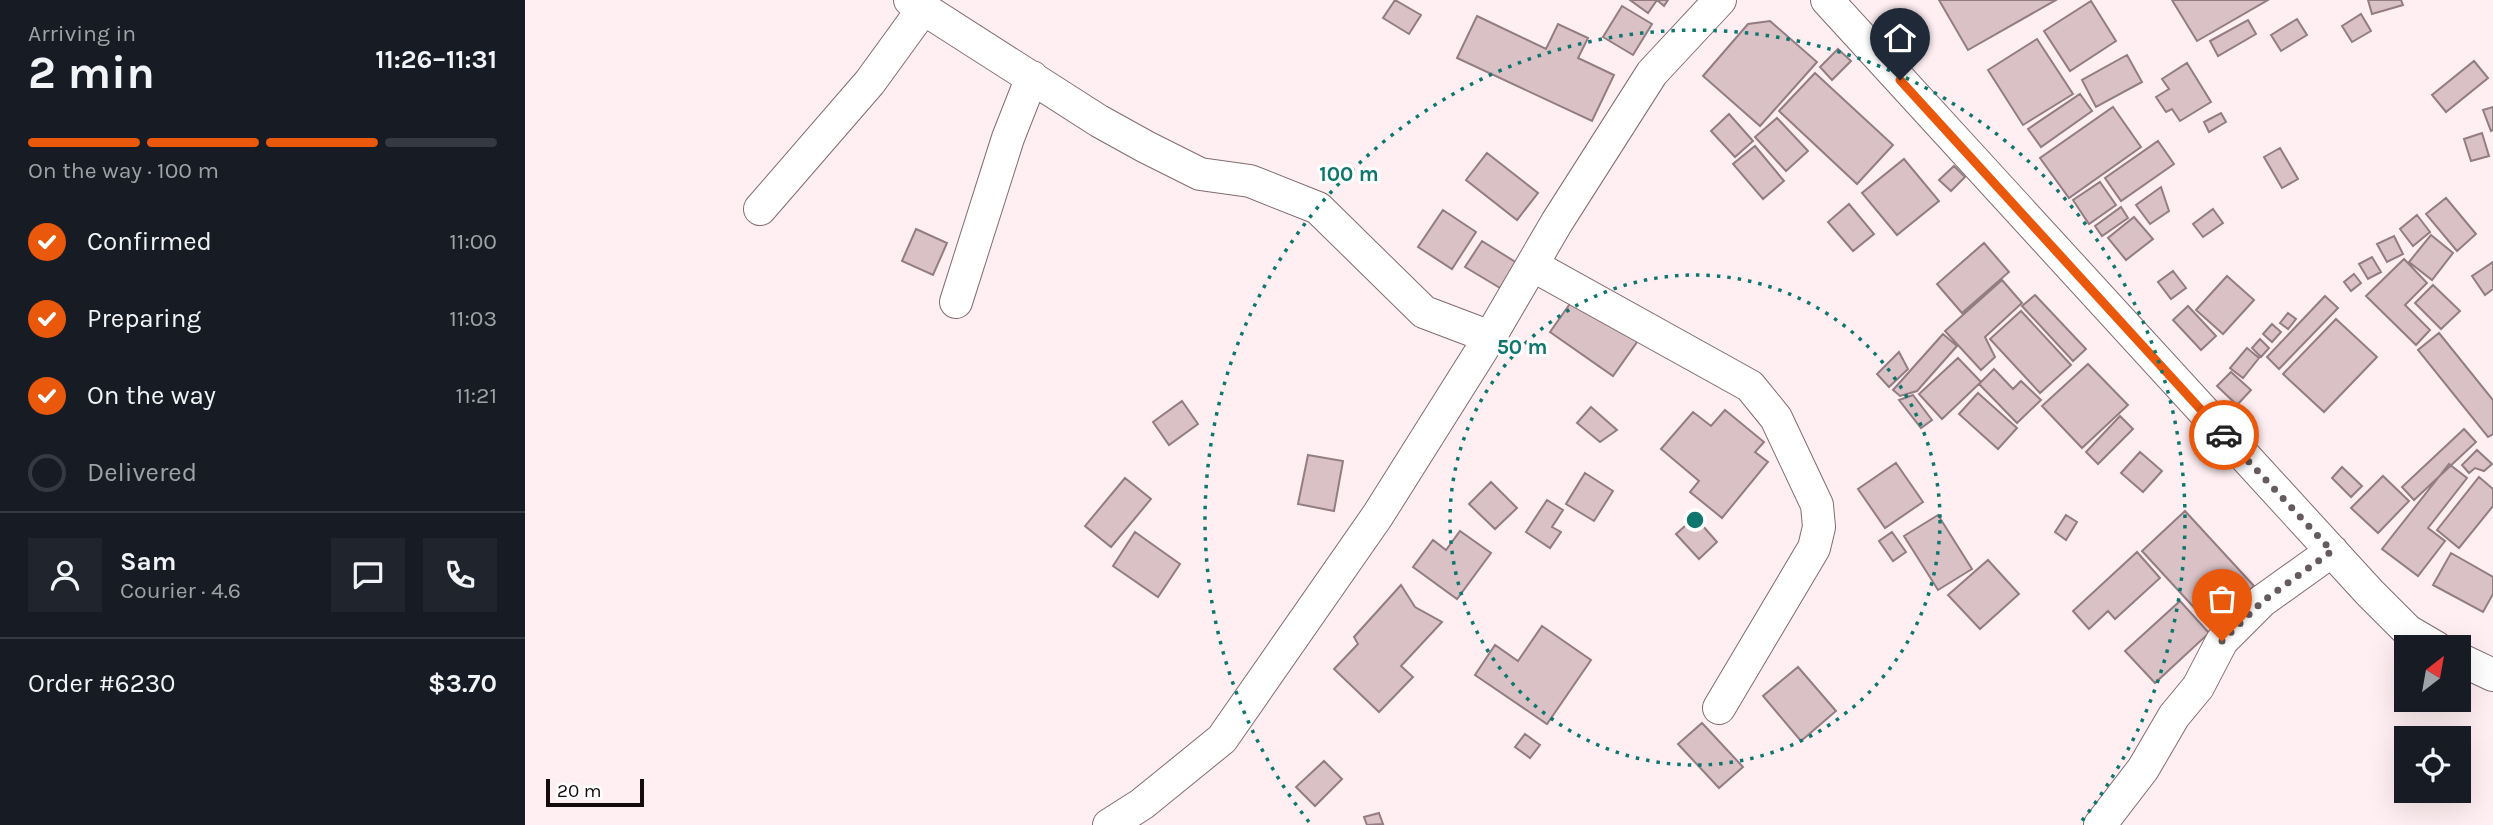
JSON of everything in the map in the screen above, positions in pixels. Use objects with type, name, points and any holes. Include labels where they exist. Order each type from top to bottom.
[{"type":"street","points":[[1109,825],[1142,804],[1222,739],[1378,515],[1652,73],[1720,0]]},
{"type":"street","points":[[1827,0],[2332,551],[2415,635]]},
{"type":"street","points":[[760,209],[870,82],[916,4],[1146,147],[1200,174],[1250,181],[1318,208],[1424,312],[1490,337]]},
{"type":"street","points":[[956,302],[1009,138],[1032,78]]},
{"type":"street","points":[[1532,265],[1750,386],[1776,418],[1817,505],[1819,527],[1814,548],[1719,708]]},
{"type":"street","points":[[2100,825],[2143,769],[2175,716],[2198,687],[2222,641],[2263,601],[2332,551]]},
{"type":"street","points":[[2471,665],[2493,675]]},
{"type":"building","points":[[1395,0],[1421,15],[1409,34],[1383,18]]},
{"type":"building","points":[[1630,0],[1657,0],[1648,13]]},
{"type":"building","points":[[1657,0],[1668,0],[1664,6]]},
{"type":"building","points":[[1939,0],[2056,0],[1968,50]]},
{"type":"building","points":[[2172,0],[2268,0],[2197,41]]},
{"type":"building","points":[[2368,0],[2401,0],[2403,5],[2372,14]]},
{"type":"building","points":[[2091,1],[2116,41],[2070,71],[2044,31]]},
{"type":"building","points":[[1622,6],[1652,24],[1633,55],[1603,37]]},
{"type":"building","points":[[2361,14],[2371,31],[2352,42],[2342,26]]},
{"type":"building","points":[[1477,16],[1546,49],[1558,24],[1588,38],[1578,58],[1614,75],[1592,121],[1457,58]]},
{"type":"building","points":[[2297,19],[2307,35],[2281,51],[2271,35]]},
{"type":"building","points":[[2248,20],[2256,34],[2218,56],[2210,41]]},
{"type":"building","points":[[1770,21],[1817,62],[1760,126],[1703,76],[1748,24]]},
{"type":"building","points":[[2037,39],[2073,94],[2023,125],[1988,70]]},
{"type":"building","points":[[1838,49],[1851,61],[1832,80],[1820,67]]},
{"type":"building","points":[[2127,55],[2142,82],[2096,107],[2082,80]]},
{"type":"building","points":[[2474,61],[2488,78],[2446,112],[2432,95]]},
{"type":"building","points":[[2187,63],[2211,102],[2180,121],[2172,109],[2166,112],[2156,97],[2169,89],[2162,79]]},
{"type":"building","points":[[1815,73],[1893,145],[1857,184],[1779,111]]},
{"type":"building","points":[[2080,94],[2092,111],[2041,147],[2028,129]]},
{"type":"building","points":[[2113,107],[2141,147],[2069,198],[2040,158]]},
{"type":"building","points":[[2493,107],[2493,130],[2491,131],[2483,110]]},
{"type":"building","points":[[2221,113],[2226,122],[2209,132],[2204,122]]},
{"type":"building","points":[[1729,114],[1753,141],[1735,157],[1711,131]]},
{"type":"building","points":[[1777,118],[1808,151],[1786,171],[1755,137]]},
{"type":"building","points":[[2482,133],[2489,156],[2471,161],[2464,139]]},
{"type":"building","points":[[2158,141],[2174,164],[2121,201],[2105,178]]},
{"type":"building","points":[[1755,146],[1784,181],[1763,199],[1733,164]]},
{"type":"building","points":[[2280,148],[2298,179],[2282,188],[2264,157]]},
{"type":"building","points":[[1487,153],[1538,193],[1517,220],[1466,180]]},
{"type":"building","points":[[1904,159],[1939,201],[1897,235],[1862,193]]},
{"type":"building","points":[[1954,166],[1965,177],[1951,191],[1939,180]]},
{"type":"building","points":[[2100,182],[2116,205],[2089,224],[2073,200]]},
{"type":"building","points":[[2161,187],[2169,211],[2150,224],[2136,205]]},
{"type":"building","points":[[2446,198],[2476,234],[2457,251],[2426,214]]},
{"type":"building","points":[[1849,204],[1874,234],[1853,251],[1828,222]]},
{"type":"building","points":[[2121,207],[2128,218],[2102,236],[2095,226]]},
{"type":"building","points":[[2213,209],[2223,223],[2203,237],[2193,224]]},
{"type":"building","points":[[1443,210],[1476,232],[1452,269],[1418,247]]},
{"type":"building","points":[[2417,215],[2430,232],[2413,246],[2400,229]]},
{"type":"building","points":[[2134,217],[2153,239],[2126,260],[2108,238]]},
{"type":"building","points":[[916,229],[947,243],[933,275],[902,261]]},
{"type":"building","points":[[2431,235],[2453,253],[2432,280],[2409,262]]},
{"type":"building","points":[[2394,236],[2403,254],[2387,262],[2377,244]]},
{"type":"building","points":[[1482,241],[1517,263],[1500,288],[1465,267]]},
{"type":"building","points":[[1984,243],[2009,272],[1962,313],[1937,284]]},
{"type":"building","points":[[2372,257],[2381,272],[2368,279],[2359,264]]},
{"type":"building","points":[[2404,259],[2427,283],[2405,305],[2430,330],[2416,345],[2366,296]]},
{"type":"building","points":[[2493,262],[2493,289],[2485,295],[2472,276]]},
{"type":"building","points":[[2173,271],[2186,288],[2171,299],[2158,282]]},
{"type":"building","points":[[2354,274],[2361,283],[2351,291],[2344,282]]},
{"type":"building","points":[[2227,276],[2254,300],[2223,334],[2196,310]]},
{"type":"building","points":[[2002,280],[2022,303],[1985,337],[1995,357],[1981,370],[1945,331]]},
{"type":"building","points":[[1584,284],[1647,328],[1613,376],[1550,332]]},
{"type":"building","points":[[2433,285],[2460,311],[2441,329],[2415,303]]},
{"type":"building","points":[[2035,295],[2086,349],[2073,361],[2022,306]]},
{"type":"building","points":[[2325,296],[2338,308],[2279,369],[2267,357]]},
{"type":"building","points":[[2188,306],[2216,336],[2201,350],[2173,320]]},
{"type":"building","points":[[2021,311],[2071,365],[2040,393],[1990,339]]},
{"type":"building","points":[[2288,313],[2296,319],[2288,329],[2280,323]]},
{"type":"building","points":[[2336,319],[2377,357],[2324,412],[2283,374]]},
{"type":"building","points":[[2272,324],[2281,332],[2272,342],[2263,334]]},
{"type":"building","points":[[2439,333],[2493,400],[2493,434],[2488,437],[2418,350]]},
{"type":"building","points":[[1943,334],[1957,346],[1917,391],[1900,396],[1893,390]]},
{"type":"building","points":[[2260,339],[2269,348],[2261,357],[2252,348]]},
{"type":"building","points":[[2247,348],[2259,358],[2243,378],[2230,368]]},
{"type":"building","points":[[1899,352],[1908,369],[1889,387],[1877,374]]},
{"type":"building","points":[[1958,358],[1981,382],[1942,419],[1919,394]]},
{"type":"building","points":[[2088,364],[2128,405],[2082,448],[2042,406]]},
{"type":"building","points":[[1994,369],[2013,389],[2021,381],[2041,400],[2017,423],[1979,384]]},
{"type":"building","points":[[2231,372],[2251,390],[2237,405],[2217,386]]},
{"type":"building","points":[[1978,393],[2017,428],[1998,449],[1959,414]]},
{"type":"building","points":[[1913,395],[1932,420],[1921,428],[1899,400]]},
{"type":"building","points":[[1182,401],[1198,424],[1169,445],[1153,422]]},
{"type":"building","points":[[1591,407],[1617,430],[1600,442],[1577,423]]},
{"type":"building","points":[[1725,410],[1764,442],[1755,452],[1768,462],[1722,518],[1690,492],[1699,481],[1661,449],[1693,412],[1711,426]]},
{"type":"building","points":[[2120,416],[2133,429],[2098,464],[2086,452]]},
{"type":"building","points":[[2464,429],[2476,442],[2414,500],[2402,487]]},
{"type":"building","points":[[2477,450],[2492,464],[2484,471],[2475,468],[2469,473],[2462,465]]},
{"type":"building","points":[[2140,452],[2162,471],[2143,492],[2121,473]]},
{"type":"building","points":[[1308,455],[1343,461],[1334,511],[1298,504]]},
{"type":"building","points":[[1896,463],[1923,502],[1885,528],[1858,489]]},
{"type":"building","points":[[2449,464],[2467,478],[2428,528],[2445,541],[2418,576],[2382,549]]},
{"type":"building","points":[[2342,467],[2362,486],[2351,497],[2332,478]]},
{"type":"building","points":[[1585,473],[1613,491],[1594,521],[1566,504]]},
{"type":"building","points":[[2383,476],[2409,501],[2378,533],[2351,508]]},
{"type":"building","points":[[2479,477],[2493,489],[2493,506],[2459,548],[2437,530]]},
{"type":"building","points":[[1125,478],[1151,499],[1111,547],[1085,526]]},
{"type":"building","points":[[1491,482],[1517,508],[1495,529],[1469,504]]},
{"type":"building","points":[[1547,500],[1563,510],[1552,527],[1561,532],[1550,548],[1526,532]]},
{"type":"building","points":[[2185,511],[2254,586],[2211,626],[2142,551]]},
{"type":"building","points":[[1938,515],[1972,569],[1938,590],[1904,536]]},
{"type":"building","points":[[2066,515],[2077,522],[2066,540],[2055,532]]},
{"type":"building","points":[[1695,517],[1717,542],[1699,559],[1676,534]]},
{"type":"building","points":[[1460,531],[1491,553],[1457,599],[1413,567],[1433,540],[1446,550]]},
{"type":"building","points":[[1135,532],[1180,564],[1158,597],[1113,566]]},
{"type":"building","points":[[1892,532],[1906,552],[1893,561],[1879,541]]},
{"type":"building","points":[[2137,552],[2160,578],[2115,619],[2108,611],[2089,629],[2073,611]]},
{"type":"building","points":[[2451,553],[2493,577],[2493,594],[2483,612],[2433,585]]},
{"type":"building","points":[[1988,560],[2019,594],[1980,629],[1948,595]]},
{"type":"building","points":[[1401,585],[1415,607],[1442,622],[1401,666],[1413,677],[1379,712],[1334,669],[1358,644],[1354,637]]},
{"type":"building","points":[[2180,601],[2209,633],[2155,683],[2125,651]]},
{"type":"building","points":[[1542,626],[1591,660],[1547,724],[1475,675],[1495,645],[1518,661]]},
{"type":"building","points":[[1798,667],[1836,711],[1801,741],[1763,696]]},
{"type":"building","points":[[1702,723],[1743,767],[1719,788],[1678,744]]},
{"type":"building","points":[[1525,734],[1540,745],[1530,758],[1515,747]]},
{"type":"building","points":[[1324,761],[1342,779],[1315,806],[1296,787]]},
{"type":"building","points":[[1379,813],[1383,824],[1367,825],[1364,817]]},
{"type":"way so far","points":[[2222,641],[2263,601],[2332,551],[2224,435]]},
{"type":"route","points":[[1900,80],[2224,435]]}]
